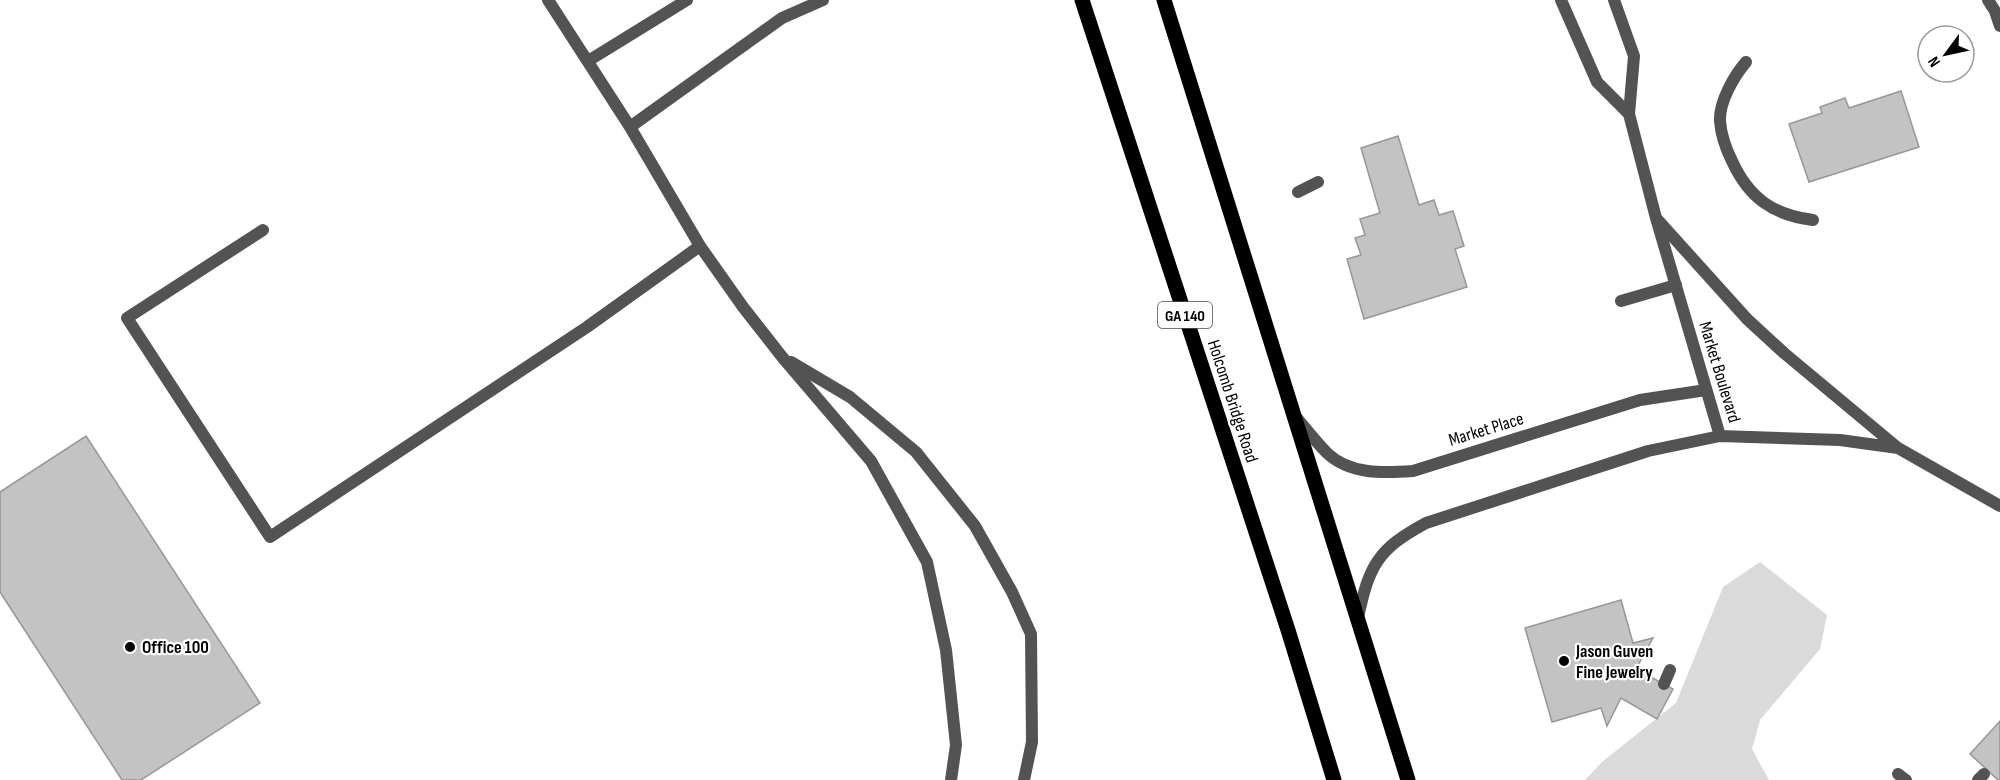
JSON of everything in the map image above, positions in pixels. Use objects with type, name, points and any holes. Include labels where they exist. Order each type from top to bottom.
[{"type":"main road","name":"Holcomb Bridge Road","points":[[1082,0],[1284,619],[1334,780]]},
{"type":"main road","points":[[1164,0],[1408,780]]},
{"type":"street","points":[[548,0],[630,127],[700,246],[783,358],[871,461],[927,562],[946,650],[956,745],[951,780]]},
{"type":"street","points":[[588,61],[687,0]]},
{"type":"street","points":[[630,127],[782,18],[823,0]]},
{"type":"street","points":[[1561,0],[1597,82],[1629,114]]},
{"type":"street","name":"Market Boulevard","points":[[1614,0],[1634,56],[1629,114],[1656,218],[1720,435],[1840,440],[1898,448]]},
{"type":"street","points":[[1988,0],[2000,26]]},
{"type":"street","points":[[1746,62],[1734,76],[1726,94],[1720,120],[1726,148],[1740,179],[1755,196],[1774,209],[1794,217],[1813,220]]},
{"type":"street","points":[[1298,192],[1318,182]]},
{"type":"street","name":"Market Boulevard","points":[[1656,218],[1747,319],[1785,353],[1898,448],[1998,506]]},
{"type":"street","points":[[263,230],[127,318],[270,537],[587,327],[700,246]]},
{"type":"street","points":[[1621,301],[1676,285]]},
{"type":"street","points":[[783,358],[850,396],[916,452],[975,526],[1012,592],[1031,634],[1032,742],[1024,780]]},
{"type":"street","name":"Market Place","points":[[1295,415],[1329,454],[1356,469],[1384,473],[1413,471],[1640,400],[1706,390]]},
{"type":"street","points":[[1358,618],[1362,594],[1384,550],[1402,536],[1426,523],[1648,451],[1720,435]]},
{"type":"street","points":[[1664,684],[1670,670]]},
{"type":"shaded area","points":[[1760,562],[1827,615],[1820,649],[1760,720],[1752,749],[1769,780],[1585,780],[1602,762],[1676,703],[1723,587]]},
{"type":"building","points":[[1901,91],[1919,147],[1809,182],[1789,124],[1822,113],[1820,107],[1845,98],[1849,108]]},
{"type":"building","points":[[1398,136],[1419,205],[1434,200],[1439,215],[1453,211],[1464,246],[1455,249],[1467,287],[1364,319],[1347,259],[1361,255],[1355,238],[1365,235],[1360,219],[1380,213],[1361,148]]},
{"type":"building","name":"Office 100","points":[[86,436],[260,703],[141,780],[122,780],[0,592],[0,492]]},
{"type":"building","points":[[1621,600],[1633,643],[1653,638],[1636,669],[1673,689],[1657,719],[1621,698],[1607,726],[1601,708],[1552,722],[1525,628]]},
{"type":"building","points":[[2000,721],[2000,780],[1998,780],[1970,754]]},
{"type":"place","name":"Office 100","points":[[130,647]]},
{"type":"place","name":"Jason Guven Fine Jewelry","points":[[1564,661]]}]
